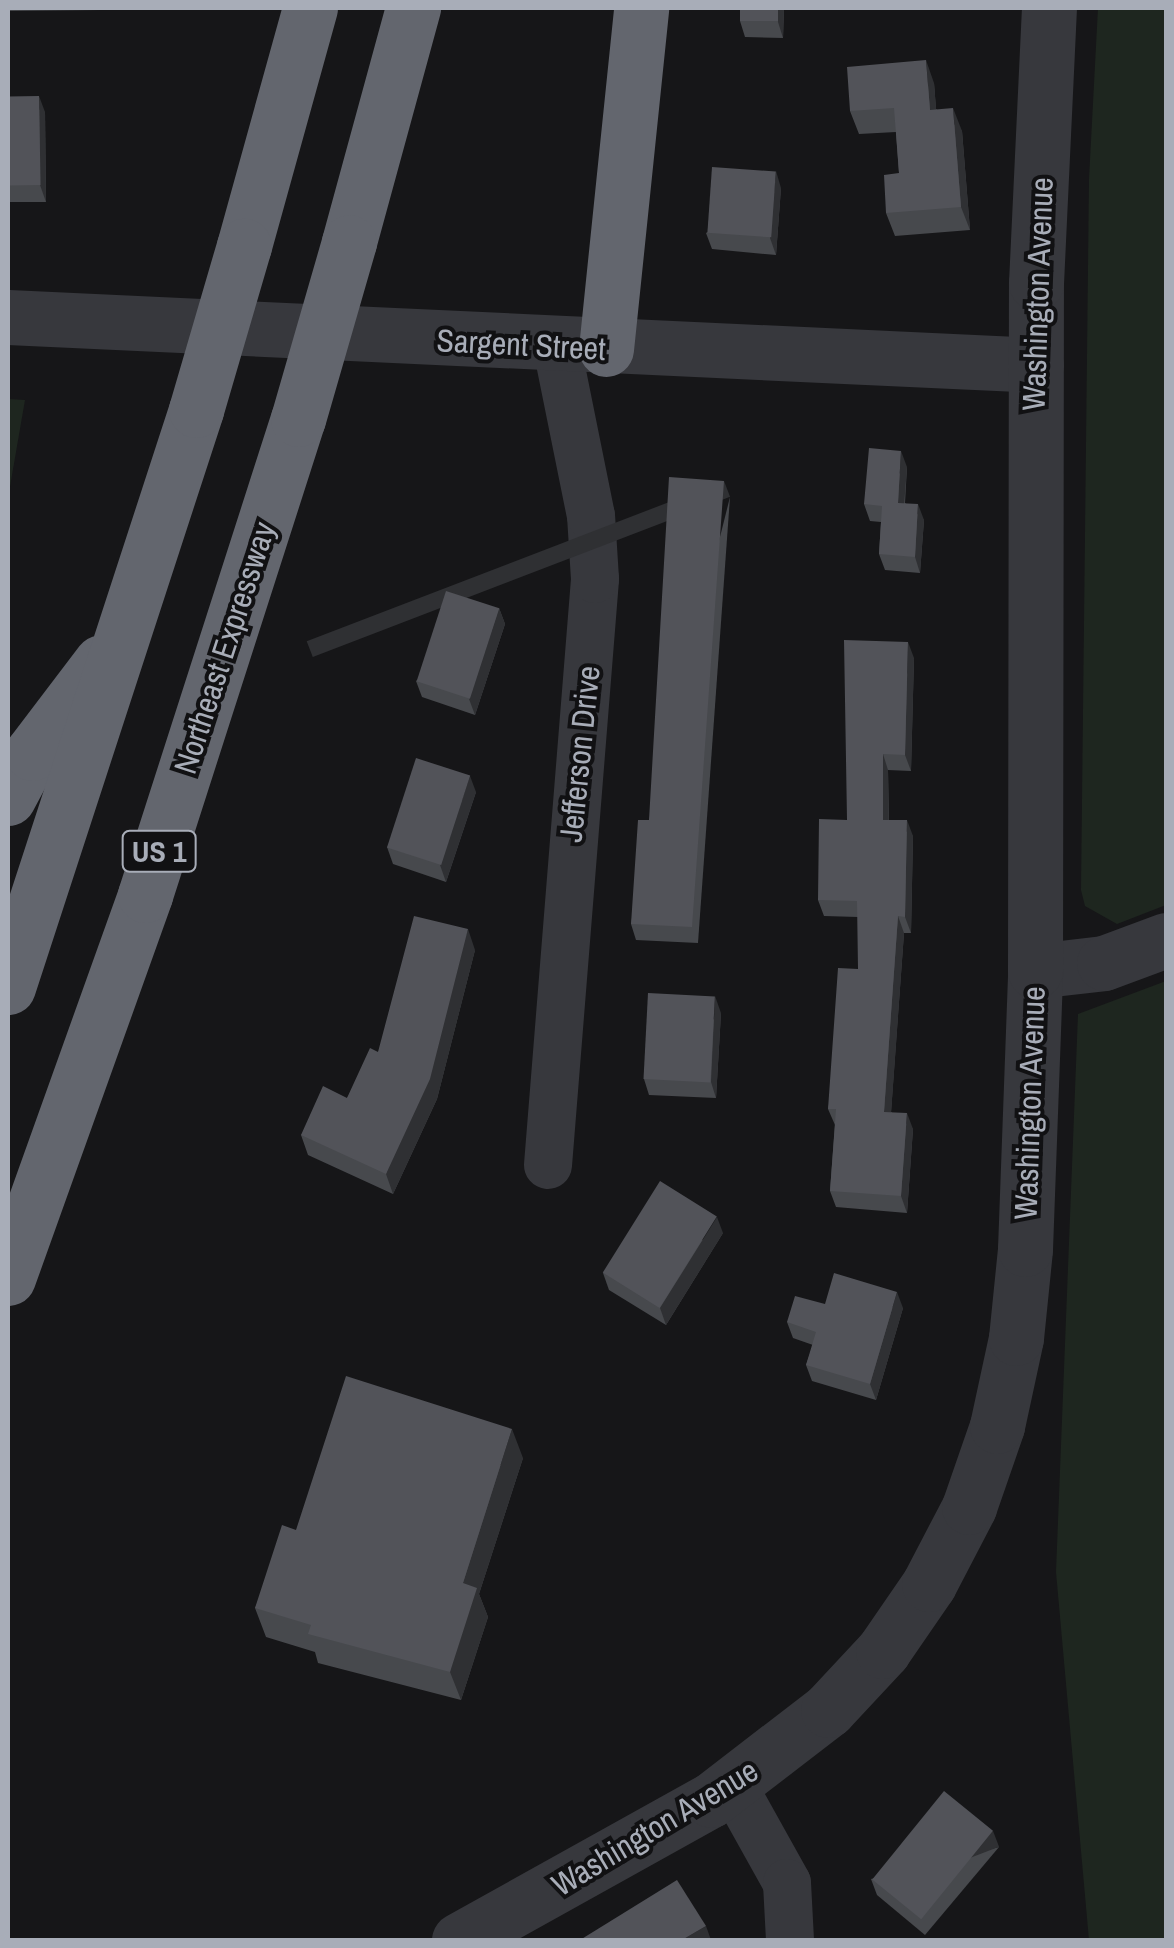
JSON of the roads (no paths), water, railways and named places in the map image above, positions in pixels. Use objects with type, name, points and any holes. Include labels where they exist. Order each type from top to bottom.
[{"type":"highway","points":[[8,987],[196,410],[310,8]]},
{"type":"highway","name":"Northeast Expressway","points":[[8,1278],[144,895],[298,418],[413,8]]},
{"type":"highway","points":[[581,348],[641,8]]},
{"type":"highway","points":[[8,798],[32,753],[127,628]]},
{"type":"street","name":"Washington Avenue","points":[[459,1940],[733,1786],[801,1735],[883,1651],[929,1584],[979,1480],[1007,1385],[1022,1294],[1035,970],[1036,365],[1048,8]]},
{"type":"street","name":"Sargent Street","points":[[8,318],[581,348],[1036,365]]},
{"type":"street","name":"Jefferson Drive","points":[[548,1165],[595,579],[581,348]]},
{"type":"street","points":[[1035,970],[1104,962],[1166,940]]},
{"type":"street","points":[[733,1786],[787,1883],[790,1940]]}]
